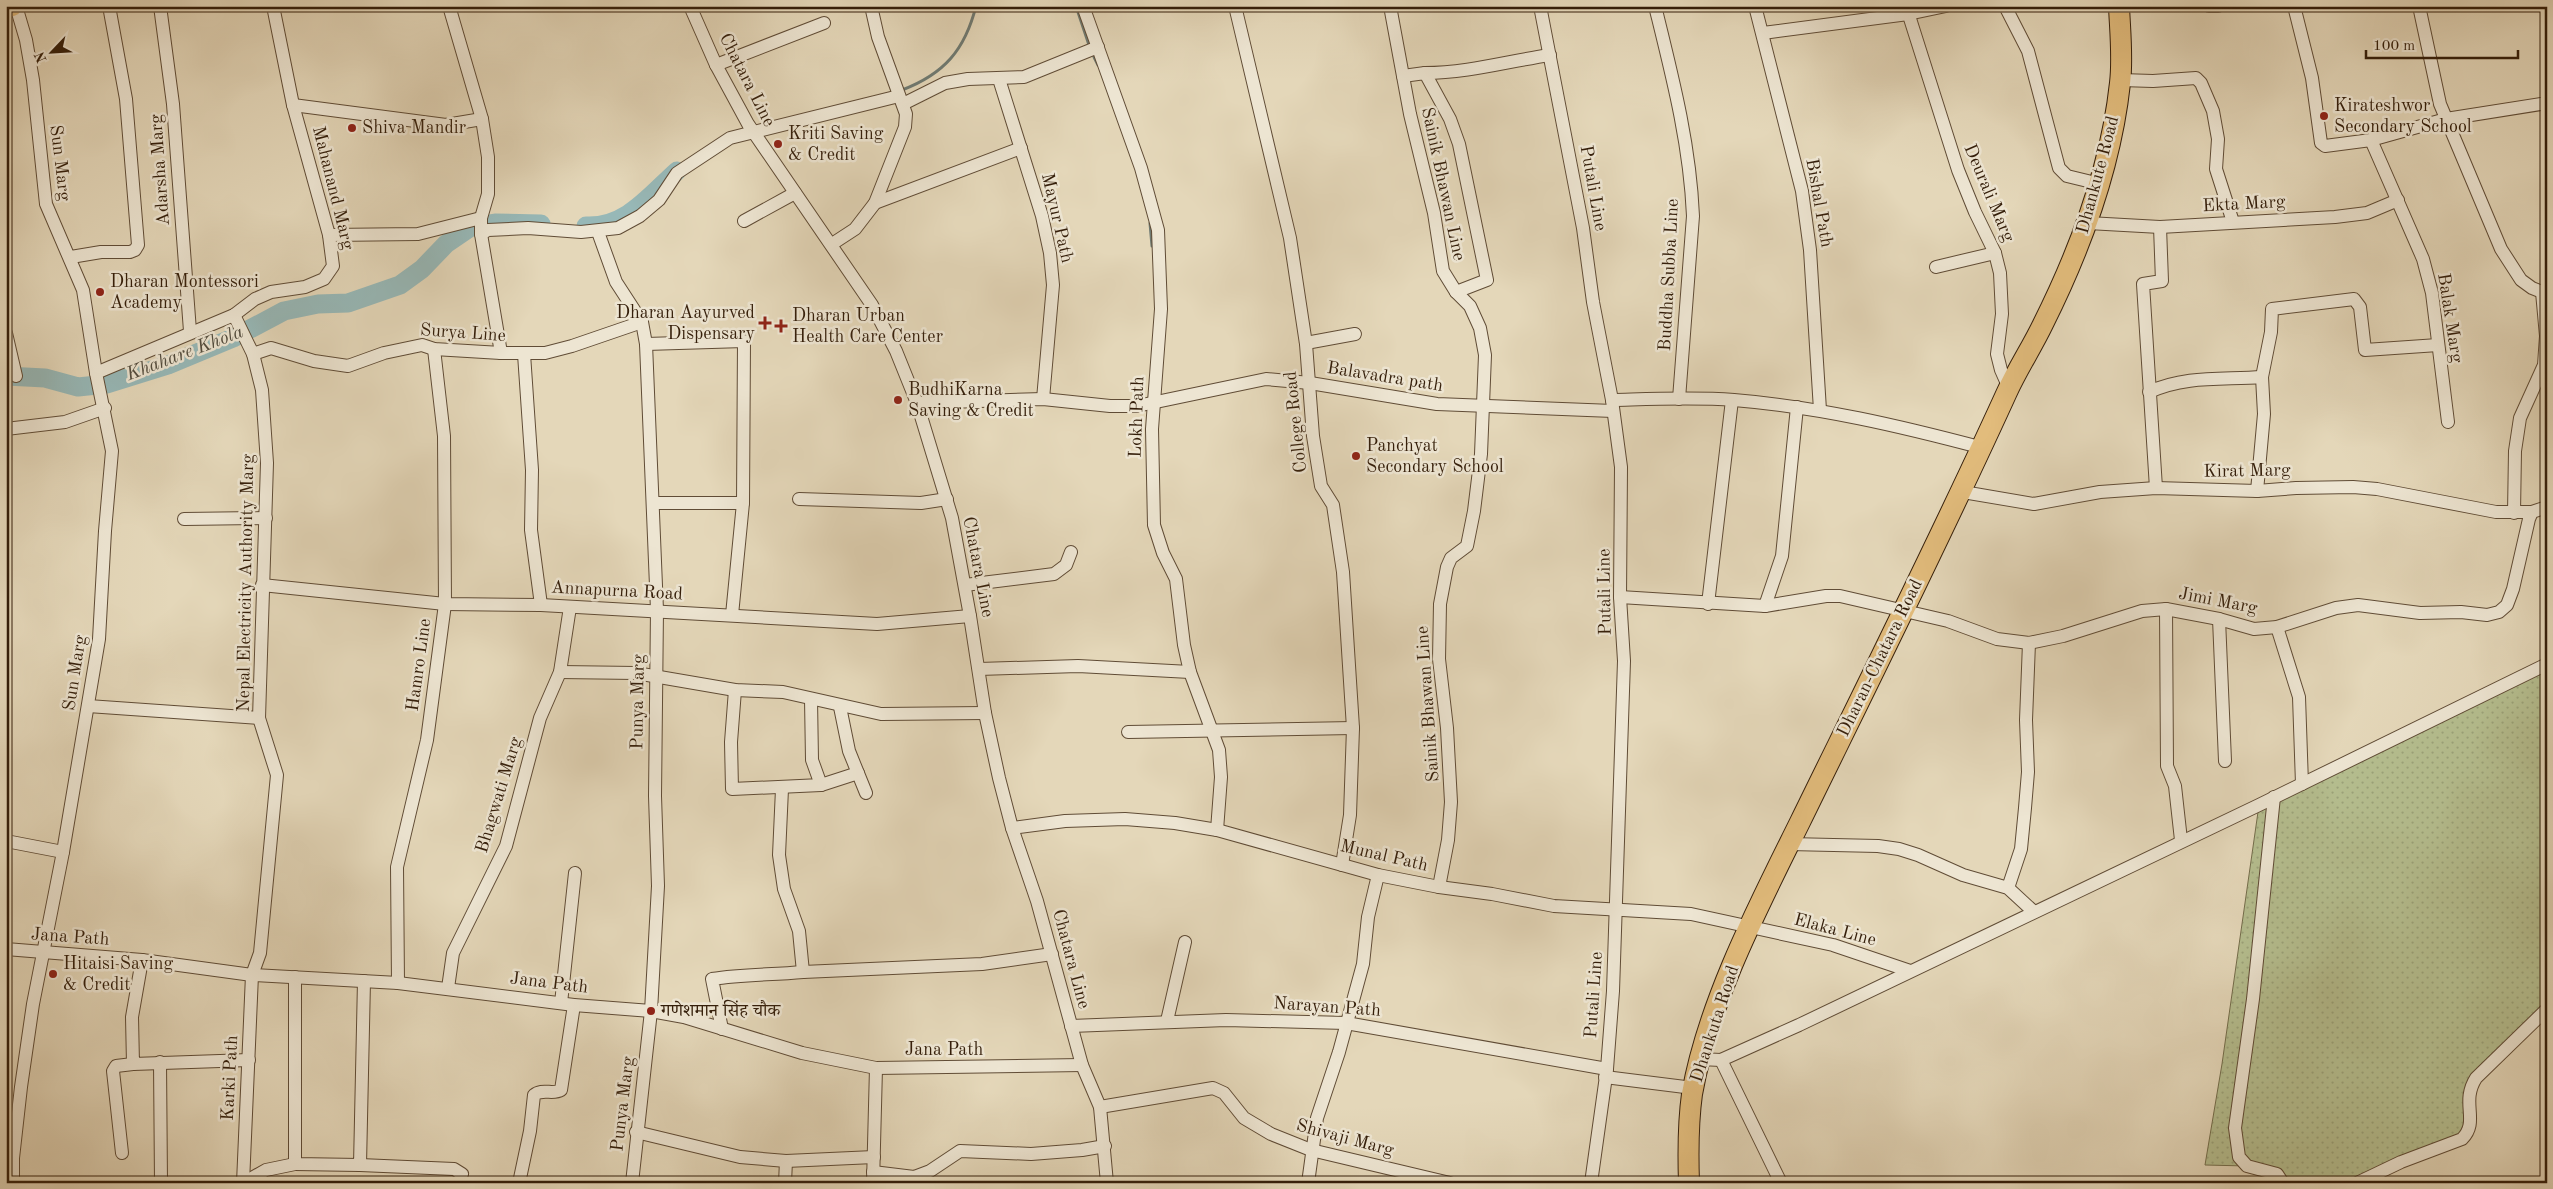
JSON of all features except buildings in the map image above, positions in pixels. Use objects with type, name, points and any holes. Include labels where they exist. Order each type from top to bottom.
[{"type":"main road","points":[[6,8],[12,6]]},
{"type":"main road","name":"Dhankute Road","points":[[2009,388],[2044,323],[2088,223],[2100,184],[2113,134],[2121,80],[2119,6]]},
{"type":"main road","name":"Dharan-Chatara Road","points":[[1750,926],[1903,609],[1963,492],[2009,388]]},
{"type":"main road","name":"Dhankuta Road","points":[[1689,1183],[1688,1139],[1693,1088],[1718,1003],[1750,926]]},
{"type":"street","name":"Sun Marg","points":[[13,1183],[13,1158],[33,1004],[88,706],[102,605],[105,531],[112,451],[83,290],[71,257],[46,204],[33,80],[26,40],[16,6]]},
{"type":"street","points":[[71,257],[101,252],[130,252],[135,250],[138,245],[126,99],[109,6]]},
{"type":"street","name":"Adarsha Marg","points":[[160,6],[173,104],[190,332]]},
{"type":"street","name":"Mahanand Marg","points":[[97,376],[190,332],[237,320],[255,298],[271,292],[305,287],[324,279],[334,266],[330,235],[293,105],[273,6]]},
{"type":"street","points":[[449,6],[482,119],[488,157],[488,194],[481,227],[501,354]]},
{"type":"street","name":"Chatara Line","points":[[690,6],[716,65],[751,128],[872,305],[896,351],[917,403],[947,499],[965,585],[985,713],[1012,828],[1037,901],[1082,1065],[1100,1106],[1108,1183]]},
{"type":"street","points":[[832,244],[855,228],[875,203],[905,127],[906,114],[878,37],[870,6]]},
{"type":"street","name":"Lokh Path","points":[[1083,6],[1141,168],[1158,230],[1161,309],[1154,403],[1152,492],[1154,525],[1162,553],[1176,579],[1184,645],[1190,672],[1219,750],[1221,777],[1217,830]]},
{"type":"street","name":"College Road","points":[[1235,6],[1290,238],[1306,343],[1313,436],[1321,486],[1333,505],[1343,572],[1353,728],[1350,815],[1342,866]]},
{"type":"street","name":"Sainik Bhawan Line","points":[[1390,6],[1402,76],[1434,213],[1443,271],[1456,292],[1470,306],[1480,328],[1485,356],[1482,454],[1474,511],[1467,546],[1451,558],[1447,568],[1440,604],[1439,659],[1447,728],[1451,802],[1448,840],[1439,887]]},
{"type":"street","name":"Putali Line","points":[[1540,6],[1613,405],[1621,467],[1620,597],[1624,661],[1613,991],[1606,1073],[1591,1183]]},
{"type":"street","name":"Buddha Subba Line","points":[[1655,6],[1678,100],[1692,196],[1693,216],[1679,400]]},
{"type":"street","name":"Bishal Path","points":[[1755,6],[1802,191],[1811,258],[1820,410]]},
{"type":"street","points":[[1763,32],[1907,10],[1946,6]]},
{"type":"street","points":[[2005,6],[2028,51],[2059,168],[2067,176],[2100,184]]},
{"type":"street","points":[[2209,6],[2218,6]]},
{"type":"street","points":[[2294,6],[2312,78],[2322,143],[2325,146],[2371,140],[2446,120],[2547,103]]},
{"type":"street","points":[[2419,6],[2438,95],[2446,120],[2511,268],[2521,280],[2545,291],[2546,336],[2544,365],[2520,418],[2515,451],[2514,513]]},
{"type":"street","name":"Deurali Marg","points":[[1907,10],[1958,170],[1995,253],[2000,273],[2002,314],[1997,354],[2001,370],[2009,388]]},
{"type":"street","points":[[716,65],[824,23]]},
{"type":"street","points":[[330,235],[418,234],[481,227],[488,230],[528,228],[598,232],[618,228],[640,216],[660,200],[677,173],[730,138],[751,128],[945,83],[968,79],[1024,77],[1098,47]]},
{"type":"street","points":[[1402,76],[1454,72],[1489,64],[1550,55]]},
{"type":"street","points":[[1425,73],[1450,119],[1459,144],[1487,275],[1487,280],[1483,283],[1456,292]]},
{"type":"street","points":[[2121,80],[2153,81],[2196,78],[2202,83],[2213,111],[2218,139],[2216,169],[2233,222]]},
{"type":"street","name":"Mayur Path","points":[[999,79],[1042,216],[1050,253],[1053,285],[1043,399]]},
{"type":"street","points":[[293,105],[446,125],[482,119]]},
{"type":"street","name":"Balak Marg","points":[[2371,140],[2422,259],[2432,293],[2448,422]]},
{"type":"street","points":[[875,203],[1021,148]]},
{"type":"street","points":[[744,221],[795,193]]},
{"type":"street","name":"Ekta Marg","points":[[2088,223],[2160,227],[2335,218],[2367,212],[2398,200]]},
{"type":"street","points":[[2156,488],[2143,284],[2162,281],[2160,227]]},
{"type":"street","name":"Punya Marg","points":[[598,232],[616,282],[642,322],[646,344],[657,610],[655,796],[658,886],[651,1011],[636,1132],[632,1183]]},
{"type":"street","points":[[1936,266],[1995,253]]},
{"type":"street","points":[[2257,491],[2264,414],[2262,377],[2271,332],[2270,312],[2277,308],[2354,299],[2360,307],[2365,350],[2438,345]]},
{"type":"street","name":"Nepal Electricity Authority Marg","points":[[237,320],[253,354],[262,390],[267,463],[259,718],[277,775],[260,952],[252,975]]},
{"type":"street","name":"Surya Line","points":[[253,354],[271,348],[314,361],[348,366],[408,347],[422,345],[434,348],[501,354],[545,353],[572,346],[642,322]]},
{"type":"street","points":[[6,333],[16,376]]},
{"type":"street","points":[[1306,343],[1355,334]]},
{"type":"street","points":[[646,344],[744,342],[744,503],[732,615]]},
{"type":"street","name":"Hamro Line","points":[[398,983],[397,867],[427,740],[445,604],[444,436],[434,348]]},
{"type":"street","points":[[524,354],[532,470],[531,530],[541,605]]},
{"type":"street","points":[[2149,392],[2166,384],[2189,380],[2262,377]]},
{"type":"street","name":"Balavadra path","points":[[917,403],[1043,399],[1110,406],[1154,403],[1225,386],[1266,380],[1310,383],[1389,398],[1437,404],[1484,406],[1613,405],[1679,400],[1732,400],[1820,410],[1881,422],[1983,448]]},
{"type":"street","points":[[1708,604],[1732,400]]},
{"type":"street","points":[[6,429],[65,422],[103,402]]},
{"type":"street","points":[[1765,606],[1782,556],[1797,407]]},
{"type":"street","name":"Kirat Marg","points":[[1963,492],[2034,504],[2100,492],[2156,488],[2257,491],[2319,487],[2377,489],[2496,512],[2532,512]]},
{"type":"street","points":[[799,499],[921,503],[947,499]]},
{"type":"street","points":[[653,503],[744,503]]},
{"type":"street","points":[[2532,512],[2547,507]]},
{"type":"street","name":"Jimi Marg","points":[[1620,597],[1708,604],[1765,606],[1826,596],[1840,596],[1903,609],[1948,621],[1996,639],[2029,643],[2063,636],[2142,611],[2166,609],[2219,619],[2254,629],[2277,627],[2336,608],[2358,605],[2420,613],[2461,612],[2488,615],[2499,612],[2507,605],[2513,589],[2532,512]]},
{"type":"street","points":[[184,519],[266,518]]},
{"type":"street","points":[[965,585],[1054,574],[1066,565],[1071,552]]},
{"type":"street","name":"Annapurna Road","points":[[262,585],[445,604],[541,605],[657,610],[877,624],[970,616]]},
{"type":"street","name":"Bhagwati Marg","points":[[448,988],[453,953],[506,846],[540,718],[560,672],[570,607]]},
{"type":"street","points":[[2166,609],[2167,766],[2175,786],[2181,840]]},
{"type":"street","points":[[2219,619],[2224,761]]},
{"type":"street","points":[[2277,627],[2299,697],[2302,784]]},
{"type":"street","points":[[2008,888],[2021,848],[2025,808],[2028,772],[2026,720],[2029,643]]},
{"type":"street","points":[[1700,1059],[1721,1060],[2302,784],[2547,664]]},
{"type":"street","points":[[979,669],[1087,666],[1190,672]]},
{"type":"street","points":[[560,672],[636,673],[735,690],[783,692],[840,707],[881,714],[985,713]]},
{"type":"street","points":[[735,690],[731,742],[732,789],[820,785],[858,773]]},
{"type":"street","points":[[812,699],[812,760],[820,785]]},
{"type":"street","points":[[88,706],[259,718]]},
{"type":"street","points":[[840,707],[849,751],[866,793]]},
{"type":"street","points":[[1128,732],[1353,728]]},
{"type":"street","points":[[782,788],[779,855],[784,888],[799,931],[803,972]]},
{"type":"street","points":[[2274,797],[2254,999],[2235,1135],[2239,1157],[2246,1166],[2277,1174],[2283,1183]]},
{"type":"street","name":"Munal Path","points":[[1012,828],[1065,821],[1125,819],[1175,823],[1217,830],[1342,866],[1439,887],[1492,894],[1554,906],[1691,914],[1750,926]]},
{"type":"street","points":[[6,841],[62,852]]},
{"type":"street","points":[[1789,844],[1878,846],[1899,849],[1918,855],[1962,875],[2008,888],[2033,912]]},
{"type":"street","points":[[519,1183],[530,1131],[534,1095],[539,1091],[557,1092],[561,1090],[575,873]]},
{"type":"street","points":[[1308,1183],[1311,1150],[1317,1118],[1363,964],[1368,917],[1378,875]]},
{"type":"street","name":"Elaka Line","points":[[1750,926],[1833,945],[1910,971]]},
{"type":"street","points":[[1167,1021],[1185,942]]},
{"type":"street","name":"Jana Path","points":[[6,949],[142,960],[252,975],[398,983],[568,1004],[651,1011],[684,1017],[802,1053],[876,1068],[1082,1065]]},
{"type":"street","points":[[722,1029],[712,979],[736,975],[774,975],[982,964],[1052,954]]},
{"type":"street","points":[[133,1064],[132,1017],[142,960]]},
{"type":"street","name":"Karki Path","points":[[243,1183],[252,975]]},
{"type":"street","points":[[295,977],[295,1164]]},
{"type":"street","points":[[360,1165],[364,981]]},
{"type":"street","points":[[2357,1183],[2401,1162],[2462,1139],[2469,1133],[2471,1124],[2468,1094],[2476,1078],[2547,1009]]},
{"type":"street","name":"Narayan Path","points":[[1071,1026],[1167,1021],[1346,1023],[1693,1088]]},
{"type":"street","points":[[122,1153],[113,1071],[116,1066],[160,1062],[249,1060]]},
{"type":"street","points":[[1721,1060],[1781,1183]]},
{"type":"street","points":[[160,1062],[162,1183]]},
{"type":"street","points":[[876,1068],[873,1177],[914,1177],[930,1171],[960,1151],[1031,1154],[1082,1150],[1105,1146]]},
{"type":"street","name":"Shivaji Marg","points":[[1100,1106],[1213,1088],[1224,1093],[1244,1118],[1271,1134],[1311,1150],[1447,1182]]},
{"type":"street","points":[[636,1132],[740,1157],[786,1161],[874,1157]]},
{"type":"street","points":[[785,1183],[786,1161]]},
{"type":"street","points":[[243,1183],[266,1170],[295,1164],[454,1169],[462,1174],[459,1183]]},
{"type":"green space","points":[[2547,664],[2547,1009],[2476,1077],[2469,1133],[2357,1183],[2283,1183],[2247,1166],[2205,1165],[2222,1064],[2259,805]]},
{"type":"waterway","name":"Khahare Khola","points":[[902,90],[930,76],[951,59],[966,35],[976,6]]},
{"type":"waterway","points":[[1076,6],[1089,45]]},
{"type":"waterway","points":[[1094,57],[1098,65]]},
{"type":"waterway","name":"Khahare Khola","points":[[586,226],[613,222],[625,216],[647,199],[677,171]]},
{"type":"waterway","name":"Khahare Khola","points":[[6,376],[45,378],[78,387],[107,384],[168,365],[233,338],[284,311],[318,304],[348,303],[400,285],[422,269],[446,244],[471,227],[495,223],[541,224]]},
{"type":"waterway","points":[[1150,223],[1152,246]]},
{"type":"place","name":"Kirateshwor Secondary School","points":[[2324,116]]},
{"type":"place","name":"Shiva Mandir","points":[[352,128]]},
{"type":"place","name":"Kriti Saving & Credit","points":[[778,144]]},
{"type":"place","name":"Dharan Montessori Academy","points":[[100,292]]},
{"type":"place","name":"Dharan Aayurved Dispensary","points":[[765,323]]},
{"type":"place","name":"Dharan Urban Health Care Center","points":[[781,326]]},
{"type":"place","name":"BudhiKarna Saving & Credit","points":[[898,400]]},
{"type":"place","name":"Panchyat Secondary School","points":[[1356,456]]},
{"type":"place","name":"Hitaisi Saving & Credit","points":[[53,974]]},
{"type":"place","name":"गणेशमान सिंह चौक","points":[[651,1011]]}]
